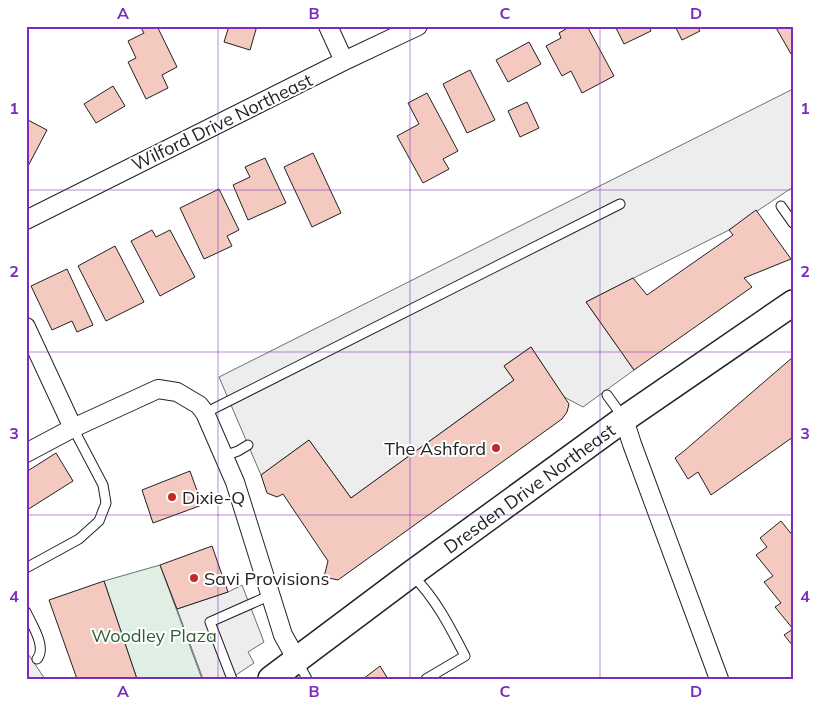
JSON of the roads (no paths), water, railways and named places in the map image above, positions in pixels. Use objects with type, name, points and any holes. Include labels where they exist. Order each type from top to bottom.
[{"type":"street","points":[[328,26],[344,61]]},
{"type":"street","name":"Wilford Drive Northeast","points":[[26,220],[418,26]]},
{"type":"street","name":"Dresden Drive Northeast","points":[[271,679],[302,669],[411,574],[624,419],[793,303]]},
{"type":"street","points":[[26,327],[73,428]]},
{"type":"street","points":[[26,453],[73,428],[158,389],[177,392],[199,405],[205,413],[235,482],[283,635],[302,669]]},
{"type":"street","points":[[624,419],[719,679]]},
{"type":"lane","points":[[205,413],[620,204]]},
{"type":"lane","points":[[781,206],[793,223]]},
{"type":"lane","points":[[607,395],[624,419]]},
{"type":"lane","points":[[26,568],[79,539],[99,521],[106,503],[103,485],[73,428]]},
{"type":"lane","points":[[224,456],[248,445]]},
{"type":"lane","points":[[411,574],[440,610],[465,656],[426,679]]},
{"type":"lane","points":[[232,679],[210,622],[271,595]]},
{"type":"lane","points":[[26,612],[41,644],[40,654],[37,659]]},
{"type":"place","name":"The Ashford","points":[[496,448]]},
{"type":"place","name":"Dixie-Q","points":[[172,497]]},
{"type":"place","name":"Savi Provisions","points":[[194,578]]},
{"type":"park label","name":"Woodley Plaza","points":[[154,635]]}]
